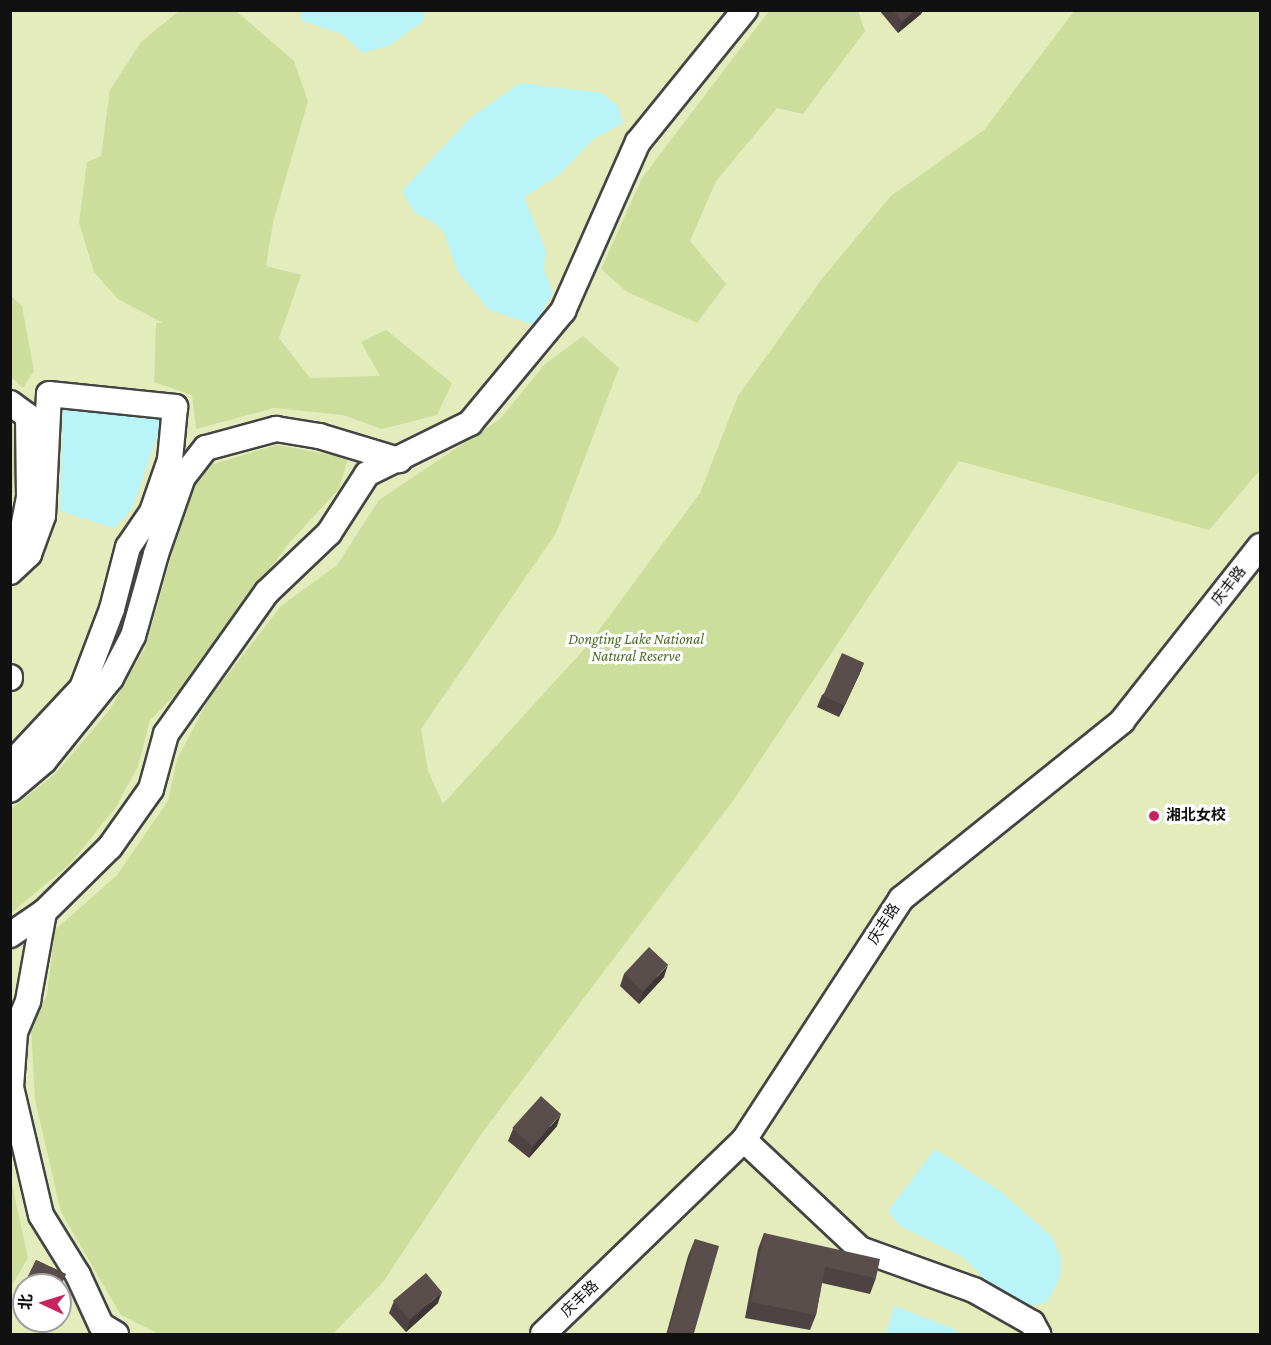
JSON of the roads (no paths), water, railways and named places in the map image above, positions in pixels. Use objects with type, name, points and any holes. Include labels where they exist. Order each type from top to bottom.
[{"type":"street","points":[[10,935],[44,912],[110,846],[151,789],[166,734],[267,592],[329,533],[367,474],[470,423],[563,311],[638,142],[745,10]]},
{"type":"street","points":[[10,572],[29,554],[43,516],[49,394],[175,407],[170,460],[152,512],[128,547],[112,609],[82,688],[10,765]]},
{"type":"street","points":[[10,403],[28,416],[29,497],[22,532],[10,542]]},
{"type":"street","points":[[10,790],[44,761],[111,678],[133,636],[156,554],[183,477],[206,448],[276,429],[319,436],[399,460]]},
{"type":"street","name":"庆丰路","points":[[543,1335],[744,1140],[901,899],[1122,721],[1260,546]]},
{"type":"street","points":[[44,912],[28,1001],[15,1032],[11,1087],[41,1215],[78,1275],[101,1325],[116,1335]]},
{"type":"street","points":[[744,1140],[860,1249],[974,1290],[1032,1323],[1038,1335]]},
{"type":"water","points":[[300,11],[424,11],[424,20],[390,45],[363,53],[342,34],[301,20]]},
{"type":"water","points":[[520,83],[602,93],[618,106],[623,123],[593,139],[561,173],[524,197],[546,251],[544,270],[553,293],[534,325],[489,310],[457,271],[445,234],[435,223],[414,212],[402,191],[470,118]]},
{"type":"water","points":[[63,408],[164,417],[132,509],[114,528],[60,511]]},
{"type":"water","points":[[935,1149],[1001,1192],[1052,1237],[1061,1258],[1060,1278],[1046,1303],[1028,1306],[996,1290],[963,1257],[900,1226],[888,1211]]},
{"type":"water","points":[[894,1306],[957,1330],[955,1334],[886,1334]]},
{"type":"place","name":"湘北女校","points":[[1154,816]]},
{"type":"park label","name":"Dongting Lake National Natural Reserve","points":[[636,648]]}]
